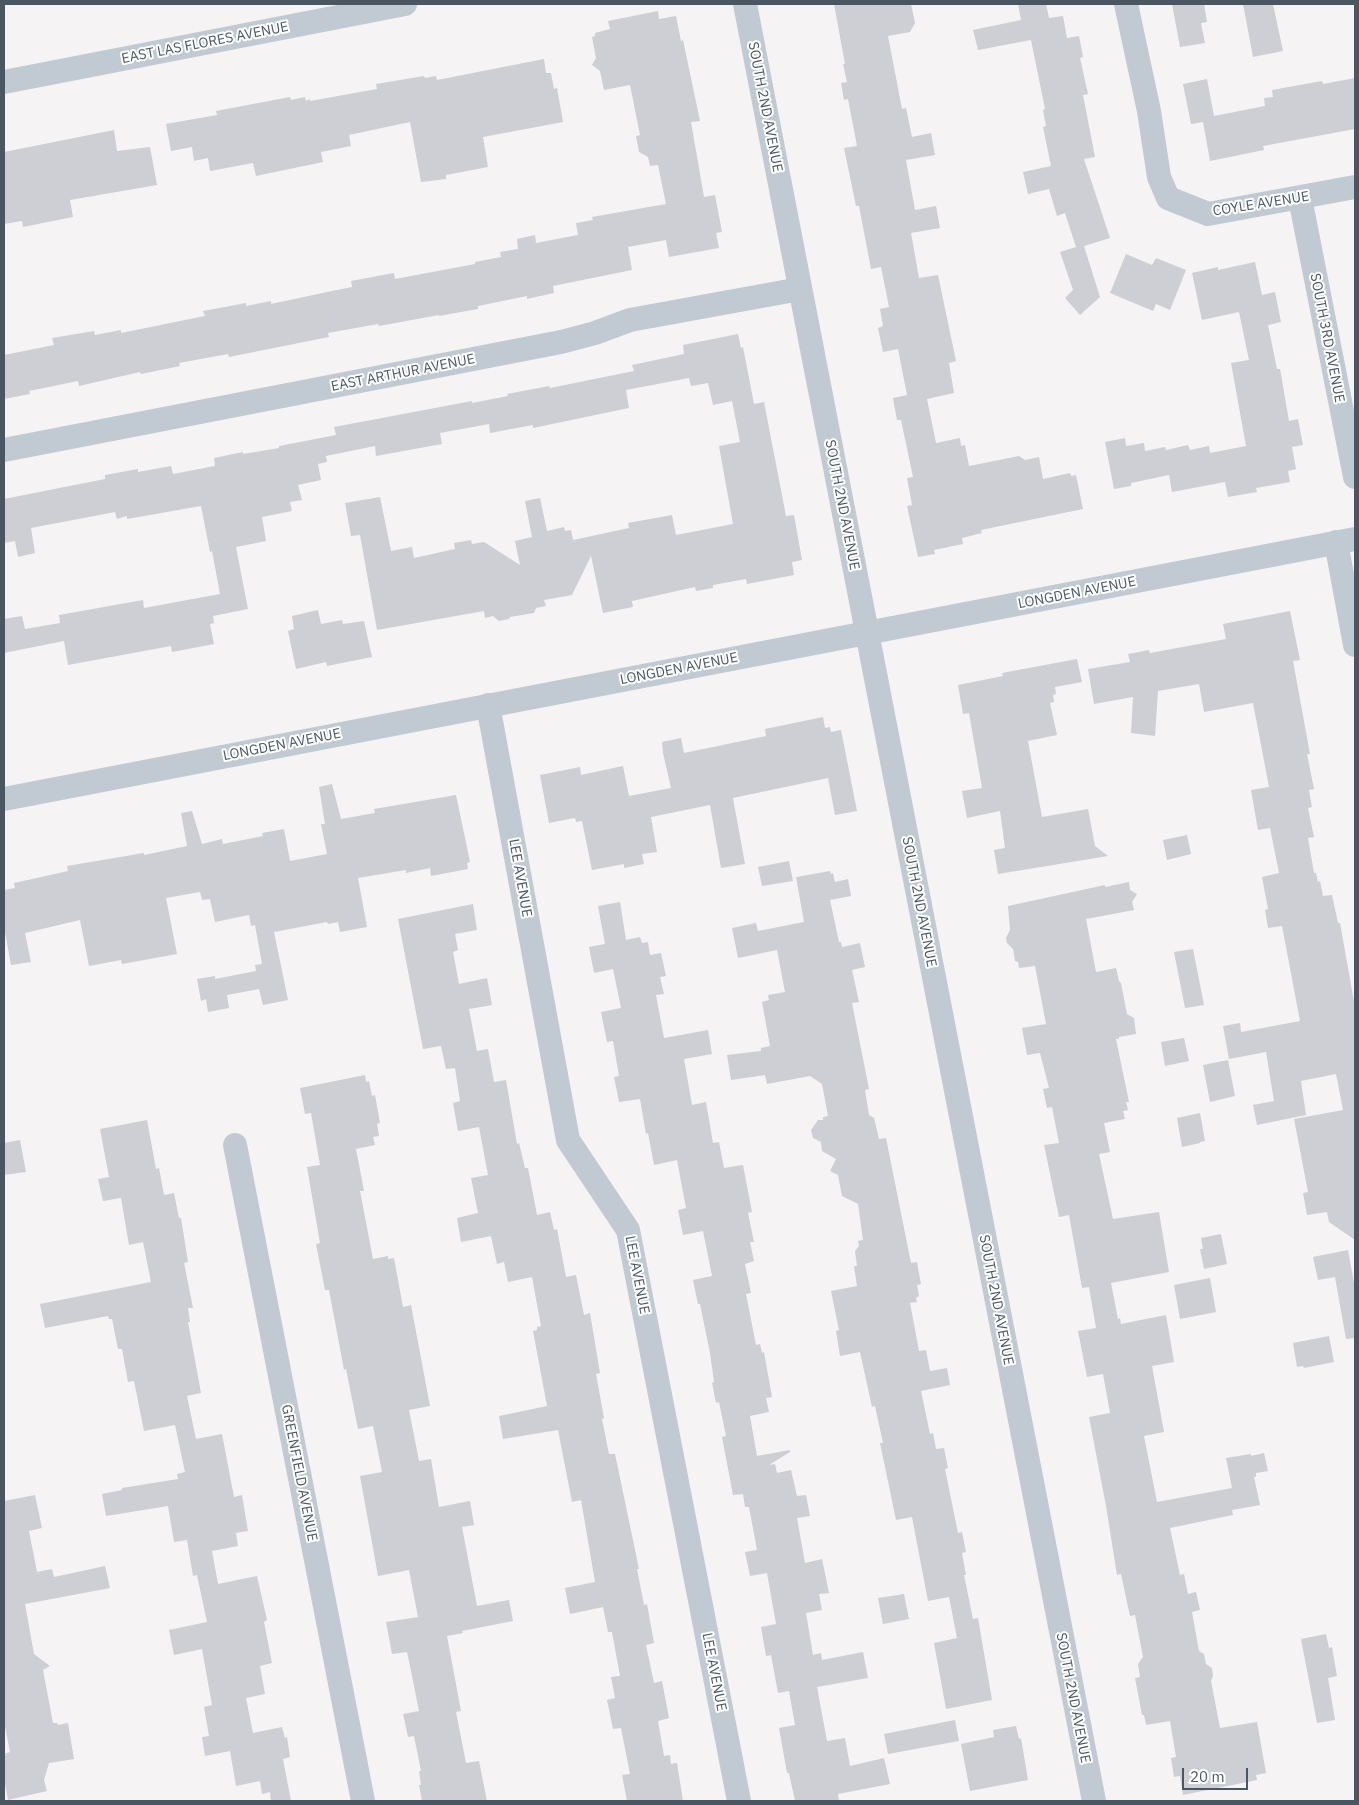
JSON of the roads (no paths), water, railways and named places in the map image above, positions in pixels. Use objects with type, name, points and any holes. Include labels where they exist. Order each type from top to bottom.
[{"type":"street","name":"EAST LAS FLORES AVENUE","points":[[4,82],[406,4]]},
{"type":"street","name":"SOUTH 2ND AVENUE","points":[[745,4],[1094,1801]]},
{"type":"street","name":"COYLE AVENUE","points":[[1126,4],[1148,111],[1159,177],[1168,198],[1208,214],[1355,187]]},
{"type":"street","name":"SOUTH 3RD AVENUE","points":[[1300,198],[1355,477]]},
{"type":"street","name":"EAST ARTHUR AVENUE","points":[[4,450],[561,342],[630,320],[800,289]]},
{"type":"street","name":"LONGDEN AVENUE","points":[[4,799],[488,704],[867,634],[1346,541]]},
{"type":"street","points":[[1346,541],[1355,645]]},
{"type":"street","name":"LEE AVENUE","points":[[488,704],[568,1140],[628,1230],[739,1801]]},
{"type":"street","name":"GREENFIELD AVENUE","points":[[235,1145],[363,1801]]}]
